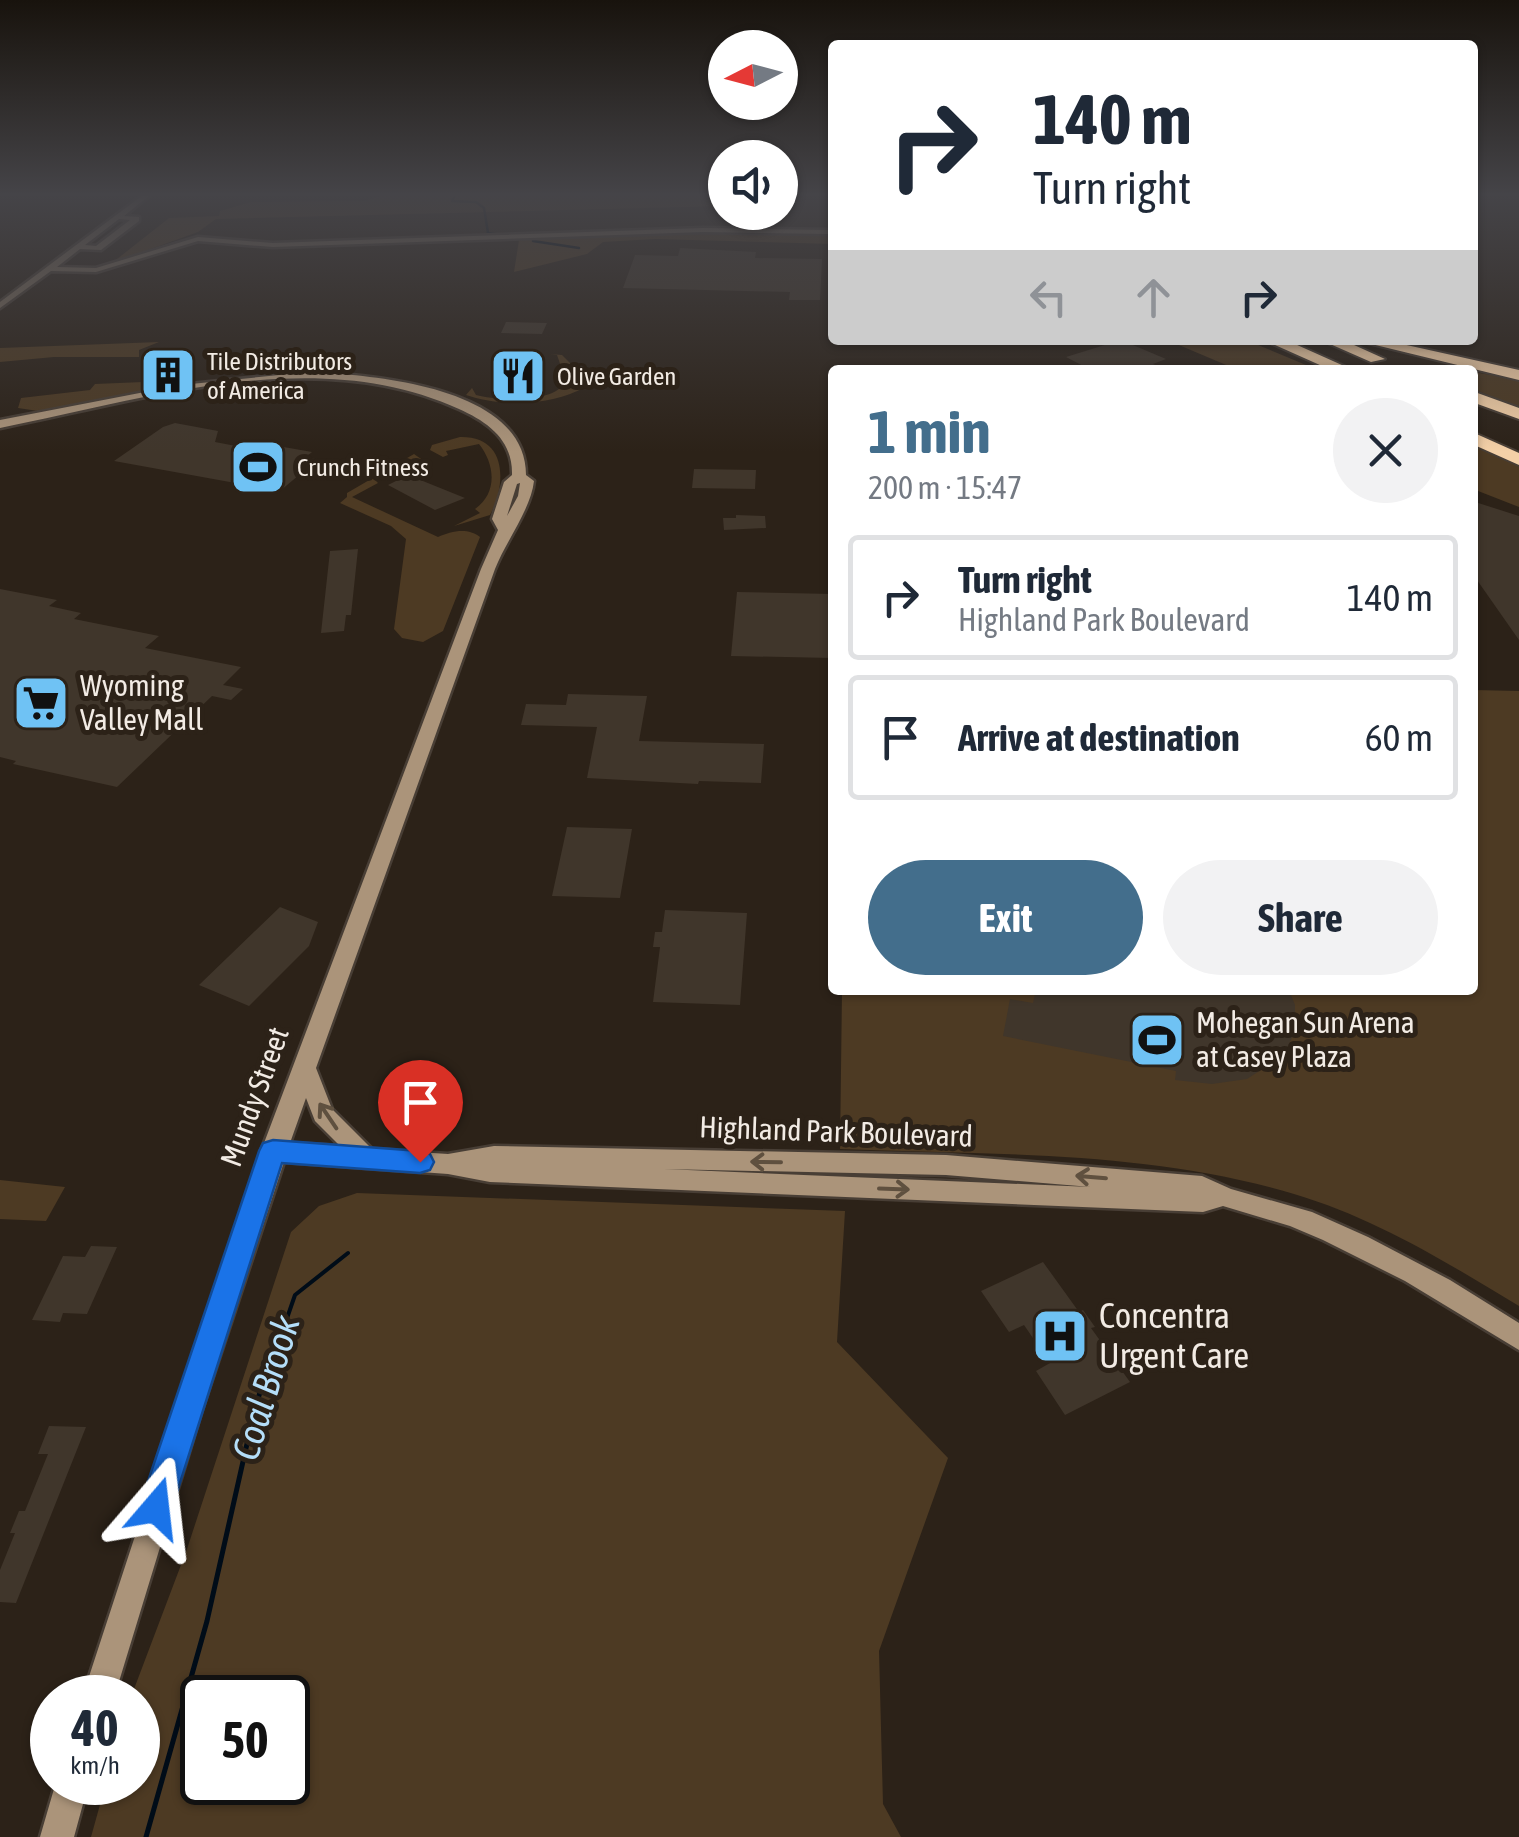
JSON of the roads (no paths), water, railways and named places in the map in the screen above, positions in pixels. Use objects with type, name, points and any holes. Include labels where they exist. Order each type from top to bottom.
[{"type":"highway","points":[[1284,345],[1333,365]]},
{"type":"highway","points":[[1342,345],[1391,364]]},
{"type":"highway","points":[[1385,345],[1474,365]]},
{"type":"highway","points":[[1301,352],[1327,365]]},
{"type":"highway","points":[[1478,366],[1519,375]]},
{"type":"highway","points":[[1478,398],[1519,414]]},
{"type":"highway","points":[[1478,424],[1519,440]]},
{"type":"highway","points":[[1478,440],[1519,460]]},
{"type":"main road","name":"Mundy Street","points":[[0,427],[268,384],[348,383],[421,389],[469,406],[500,428],[521,463],[519,477],[510,482],[498,519],[505,529],[392,819],[273,1151],[202,1358],[105,1675]]},
{"type":"main road","points":[[304,1065],[324,1114],[366,1158]]},
{"type":"main road","name":"Highland Park Boulevard","points":[[273,1151],[549,1175],[1203,1202],[1220,1196],[1278,1210],[1366,1246],[1458,1297],[1519,1338]]},
{"type":"main road","points":[[56,1837],[66,1805]]},
{"type":"street","points":[[0,306],[34,281]]},
{"type":"waterway","name":"Coal Brook","points":[[286,1321],[295,1295],[348,1253]]},
{"type":"waterway","name":"Coal Brook","points":[[146,1837],[207,1621],[256,1404],[286,1319]]},
{"type":"place","name":"Tile Distributors of America","points":[[168,375]]},
{"type":"place","name":"Olive Garden","points":[[518,376]]},
{"type":"place","name":"Crunch Fitness","points":[[258,467]]},
{"type":"place","name":"Wyoming Valley Mall","points":[[41,703]]},
{"type":"place","name":"Mohegan Sun Arena at Casey Plaza","points":[[1157,1040]]},
{"type":"place","name":"Concentra Urgent Care","points":[[1060,1336]]}]
